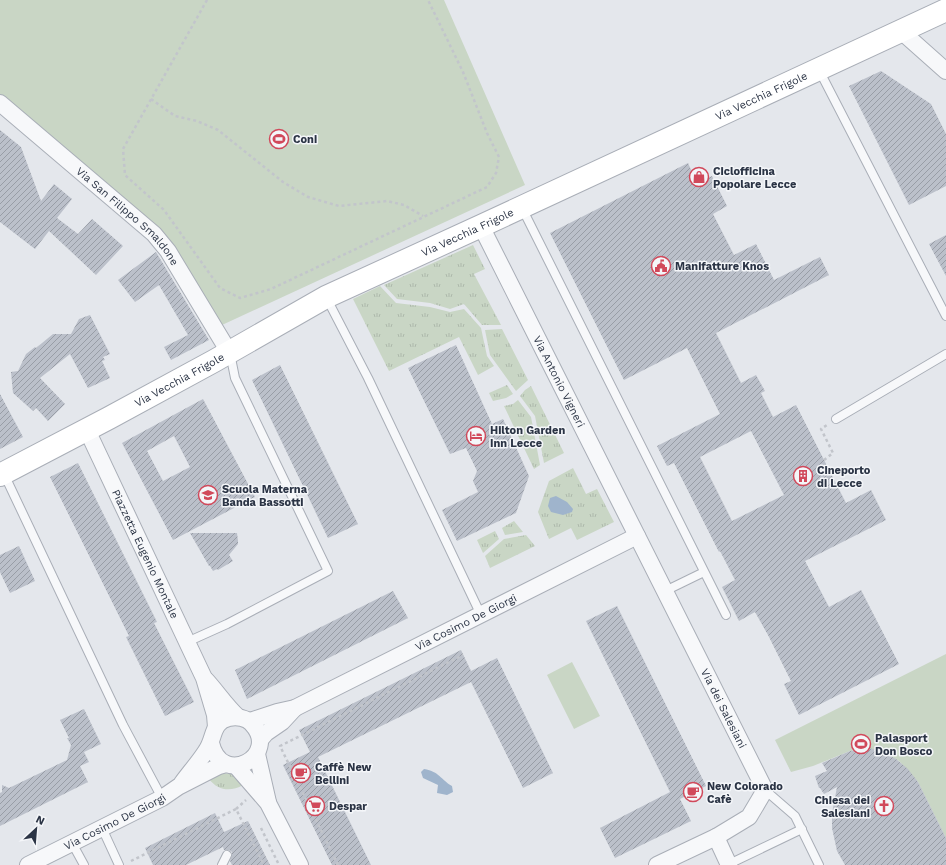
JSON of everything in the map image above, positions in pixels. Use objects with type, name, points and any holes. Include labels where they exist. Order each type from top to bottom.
[{"type":"street","name":"Via Vecchia Frigole","points":[[2,474],[214,361],[326,296],[481,226],[946,10]]},
{"type":"street","points":[[900,31],[946,71]]},
{"type":"street","name":"Via San Filippo Smaldone","points":[[0,103],[154,234],[168,251],[229,352]]},
{"type":"street","name":"Via Antonio Vigneri","points":[[481,226],[636,536]]},
{"type":"street","name":"Piazzetta Eugenio Montale","points":[[87,430],[204,678],[215,715],[216,727]]},
{"type":"street","name":"Via dei Salesiani","points":[[636,536],[765,790]]},
{"type":"street","name":"Via Cosimo De Giorgi","points":[[178,787],[206,751],[211,743],[212,734],[222,721],[230,718],[244,719],[295,708],[636,536]]},
{"type":"street","name":"Piazzetta Eugenio Montale","points":[[204,678],[229,709],[244,719]]},
{"type":"street","name":"Via Cosimo De Giorgi","points":[[28,865],[162,798],[178,787],[219,766],[244,765],[251,760],[266,733],[282,722],[295,708]]},
{"type":"street","points":[[244,719],[257,729],[258,747],[268,803]]},
{"type":"street","points":[[211,743],[213,752],[218,759],[231,765],[268,803],[300,865]]},
{"type":"street","points":[[657,865],[716,837],[749,817],[765,790]]},
{"type":"street","points":[[716,837],[729,864]]},
{"type":"lane","points":[[818,70],[946,316]]},
{"type":"lane","points":[[522,207],[726,615]]},
{"type":"lane","points":[[326,296],[368,378],[481,614]]},
{"type":"lane","points":[[187,642],[228,624],[328,571],[235,378],[229,352]]},
{"type":"lane","points":[[836,419],[946,354]]},
{"type":"lane","points":[[2,474],[123,725],[162,798]]},
{"type":"lane","points":[[664,591],[704,572]]},
{"type":"lane","points":[[765,790],[795,816],[819,865]]},
{"type":"lane","points":[[102,828],[119,865]]},
{"type":"lane","points":[[729,864],[802,829]]},
{"type":"lane","points":[[72,843],[84,865]]},
{"type":"lane","points":[[222,865],[227,855]]},
{"type":"path","points":[[207,0],[124,149],[125,175],[164,210],[220,288],[240,298],[271,289],[487,186],[496,173],[498,157],[463,72],[428,0]]},
{"type":"path","points":[[151,99],[175,116],[197,121],[218,130],[283,182],[308,197],[339,206],[387,201],[404,205],[423,216]]},
{"type":"path","points":[[824,460],[833,454],[821,428],[836,419]]},
{"type":"path","points":[[338,865],[280,746],[463,655]]},
{"type":"path","points":[[130,862],[236,809],[247,800],[250,806]]},
{"type":"path","points":[[236,809],[264,865]]},
{"type":"path","points":[[260,826],[279,865]]},
{"type":"green space","name":"Coni","points":[[0,0],[444,0],[525,185],[222,325],[161,233],[0,94]]},
{"type":"green space","points":[[473,245],[485,269],[474,274],[501,325],[482,325],[464,304],[450,309],[430,303],[397,299],[384,285]]},
{"type":"green space","points":[[380,286],[396,303],[430,307],[450,312],[464,309],[481,328],[487,356],[494,366],[478,375],[459,337],[389,371],[353,299]]},
{"type":"green space","points":[[502,329],[528,380],[516,391],[490,355],[485,330]]},
{"type":"green space","points":[[507,385],[513,394],[506,398],[493,401],[489,393]]},
{"type":"green space","points":[[531,386],[564,453],[544,463],[535,416],[520,396]]},
{"type":"green space","points":[[518,400],[531,417],[540,465],[534,469],[504,406],[513,404]]},
{"type":"green space","points":[[573,468],[586,494],[597,489],[614,522],[577,540],[571,528],[549,539],[538,512],[549,481]]},
{"type":"green space","points":[[514,521],[523,532],[505,535],[502,528]]},
{"type":"green space","points":[[495,531],[499,539],[483,553],[477,540]]},
{"type":"green space","points":[[526,535],[535,546],[490,568],[485,556],[504,539]]},
{"type":"green space","name":"Palasport Don Bosco","points":[[946,654],[946,838],[918,782],[899,761],[884,753],[867,748],[850,751],[813,766],[791,772],[775,740]]},
{"type":"green space","points":[[572,662],[600,716],[574,729],[547,675]]},
{"type":"green space","points":[[222,773],[232,774],[243,785],[234,789],[225,789],[216,786],[209,779]]},
{"type":"water","points":[[556,496],[567,502],[573,509],[572,512],[563,515],[551,512],[548,506],[550,498]]},
{"type":"water","points":[[424,769],[440,776],[452,786],[453,792],[447,795],[437,793],[438,785],[423,778],[421,772]]},
{"type":"building","points":[[881,71],[931,104],[946,134],[946,186],[909,205],[849,86]]},
{"type":"building","points":[[0,130],[21,147],[41,201],[54,184],[72,199],[57,218],[78,234],[92,219],[123,246],[96,275],[49,231],[35,249],[0,222]]},
{"type":"building","points":[[688,163],[697,183],[712,176],[727,206],[713,214],[734,255],[756,244],[774,280],[820,257],[829,275],[716,333],[741,383],[756,375],[765,391],[761,393],[773,417],[796,405],[846,503],[871,490],[886,520],[805,561],[829,607],[861,590],[899,664],[799,715],[784,684],[791,681],[768,635],[755,612],[739,621],[722,587],[735,580],[720,551],[719,552],[674,463],[667,466],[657,446],[720,414],[687,348],[624,380],[550,233]],"holes":[[[751,431],[784,495],[732,521],[700,457]]]},
{"type":"building","points":[[946,235],[946,276],[929,244]]},
{"type":"building","points":[[156,252],[209,340],[171,360],[164,347],[188,335],[159,285],[135,302],[118,280]]},
{"type":"building","points":[[90,315],[110,354],[103,357],[105,360],[102,361],[110,378],[88,388],[70,354],[40,378],[65,404],[48,421],[36,408],[33,411],[13,393],[11,372],[18,371],[26,354],[53,334],[71,334],[79,319]]},
{"type":"building","name":"Hilton Garden Inn Lecce","points":[[456,345],[492,424],[503,419],[529,476],[516,513],[457,541],[442,510],[478,492],[473,481],[477,471],[466,448],[450,454],[408,368]]},
{"type":"building","points":[[280,365],[358,524],[328,538],[252,380]]},
{"type":"building","points":[[0,394],[23,437],[0,449]]},
{"type":"building","points":[[203,399],[255,497],[173,540],[122,443]],"holes":[[[174,436],[190,467],[163,481],[147,451]]]},
{"type":"building","points":[[78,463],[157,622],[154,623],[194,702],[165,716],[126,637],[129,636],[50,477]]},
{"type":"building","points":[[190,533],[237,533],[238,544],[229,555],[233,561],[218,570],[213,571]]},
{"type":"building","points":[[19,546],[35,581],[10,593],[0,572],[0,555]]},
{"type":"building","points":[[393,591],[408,618],[247,699],[235,670]]},
{"type":"building","points":[[617,606],[706,786],[680,799],[691,821],[615,858],[600,828],[670,792],[586,621]]},
{"type":"building","points":[[461,650],[471,671],[497,658],[553,773],[523,788],[471,682],[318,757],[371,865],[332,865],[283,765],[310,752],[299,730]]},
{"type":"building","points":[[84,709],[101,744],[84,752],[89,762],[80,766],[88,782],[0,826],[0,793],[2,792],[2,785],[9,788],[67,760],[71,745],[60,720]]},
{"type":"building","name":"Chiesa dei Salesiani","points":[[867,748],[884,753],[896,759],[908,769],[918,782],[946,838],[946,865],[845,865],[837,851],[832,828],[832,813],[837,787],[824,794],[819,788],[815,776],[827,771],[822,763],[850,751]]},
{"type":"building","points":[[215,813],[224,832],[248,821],[270,865],[232,865],[230,861],[232,852],[229,850],[224,850],[223,847],[186,865],[153,865],[145,848]]},
{"type":"place","name":"Coni","points":[[279,139]]},
{"type":"place","name":"Ciclofficina Popolare Lecce","points":[[699,177]]},
{"type":"place","name":"Manifatture Knos","points":[[661,266]]},
{"type":"place","name":"Hilton Garden Inn Lecce","points":[[476,436]]},
{"type":"place","name":"Cineporto di Lecce","points":[[803,476]]},
{"type":"place","name":"Scuola Materna Banda Bassotti","points":[[208,495]]},
{"type":"place","name":"Palasport Don Bosco","points":[[861,744]]},
{"type":"place","name":"Caffè New Bellini","points":[[301,773]]},
{"type":"place","name":"New Colorado Cafè","points":[[693,792]]},
{"type":"place","name":"Despar","points":[[315,806]]},
{"type":"place","name":"Chiesa dei Salesiani","points":[[884,806]]}]
